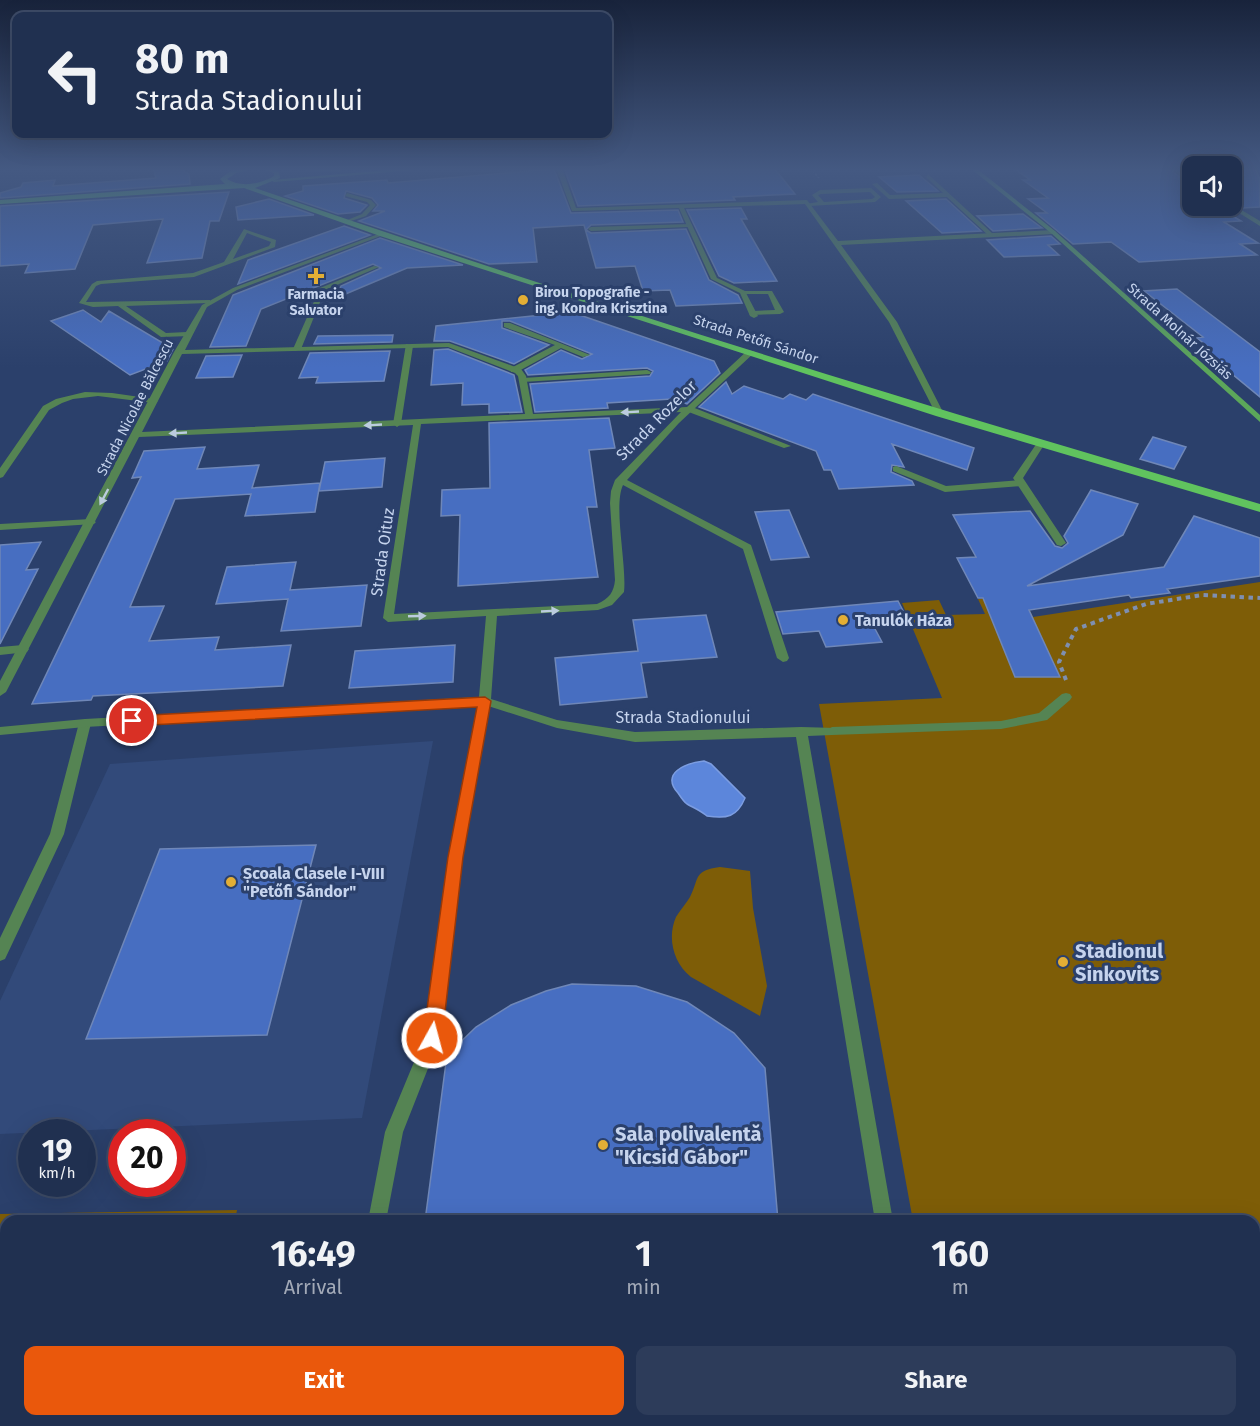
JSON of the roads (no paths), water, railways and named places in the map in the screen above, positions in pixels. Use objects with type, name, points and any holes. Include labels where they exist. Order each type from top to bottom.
[{"type":"main road","name":"Strada Petőfi Sándor","points":[[385,235],[940,414],[1260,508]]},
{"type":"street","points":[[227,263],[243,235]]},
{"type":"street","points":[[258,235],[274,241],[272,247],[185,276],[99,282],[94,285],[82,303],[208,301],[382,235]]},
{"type":"street","points":[[693,235],[714,279],[742,292],[770,292],[780,312],[753,314],[742,292]]},
{"type":"street","points":[[832,235],[893,322],[940,414]]},
{"type":"street","points":[[838,243],[1000,235]]},
{"type":"street","name":"Strada Molnár Józsiás","points":[[1056,235],[1260,419]]},
{"type":"street","points":[[297,348],[322,289],[376,267]]},
{"type":"street","name":"Strada Nicolae Bălcescu","points":[[0,692],[137,435],[187,334],[208,301]]},
{"type":"street","points":[[119,304],[164,335],[187,334]]},
{"type":"street","points":[[507,325],[586,355]]},
{"type":"street","points":[[178,352],[449,345],[514,370],[523,380],[529,416]]},
{"type":"street","points":[[514,370],[561,345]]},
{"type":"street","points":[[397,424],[409,346]]},
{"type":"street","name":"Strada Rozelor","points":[[492,614],[584,609],[598,607],[614,598],[620,583],[615,504],[620,480],[689,409],[751,352]]},
{"type":"street","points":[[523,380],[647,372]]},
{"type":"street","points":[[0,475],[46,408],[56,402],[71,396],[91,393],[154,401]]},
{"type":"street","points":[[137,435],[689,409],[787,446]]},
{"type":"street","name":"Strada Oituz","points":[[417,423],[388,618],[492,614]]},
{"type":"street","points":[[1040,445],[1018,478],[1061,543]]},
{"type":"street","points":[[896,469],[945,489],[1021,483]]},
{"type":"street","points":[[620,480],[747,547],[783,658]]},
{"type":"street","points":[[0,527],[91,522]]},
{"type":"street","points":[[378,1215],[394,1132],[432,1038],[456,857],[485,701],[492,614]]},
{"type":"street","points":[[0,651],[23,649]]},
{"type":"street","name":"Strada Stadionului","points":[[0,731],[85,723],[485,701],[557,724],[635,737],[832,731],[1001,725],[1043,717],[1066,697]]},
{"type":"street","points":[[0,954],[57,834],[85,723]]},
{"type":"street","points":[[801,731],[883,1215]]},
{"type":"place","name":"Farmacia Salvator","points":[[316,276]]},
{"type":"place","name":"Birou Topografie - ing. Kondra Krisztina","points":[[523,300]]},
{"type":"place","name":"Tanulók Háza","points":[[843,620]]},
{"type":"place","name":"Școala Clasele I-VIII \"Petőfi Sándor\"","points":[[231,882]]},
{"type":"place","name":"Stadionul Sinkovits","points":[[1063,962]]},
{"type":"place","name":"Sala polivalentă \"Kicsid Gábor\"","points":[[603,1145]]}]
